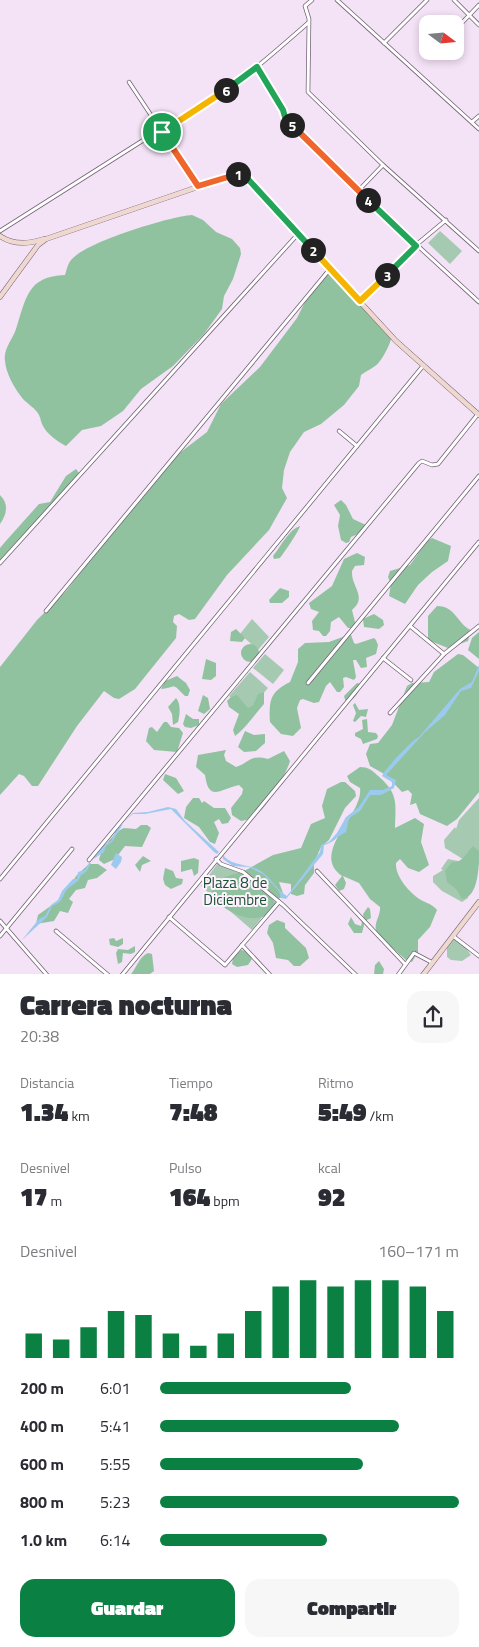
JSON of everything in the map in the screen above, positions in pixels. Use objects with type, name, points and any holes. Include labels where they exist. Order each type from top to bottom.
[{"type":"main road","points":[[0,236],[9,241],[20,243],[34,242],[198,186],[241,175],[246,177],[391,336],[478,414]]},
{"type":"main road","points":[[0,297],[38,245],[46,238]]},
{"type":"main road","points":[[423,974],[479,902]]},
{"type":"street","points":[[312,0],[305,6],[308,23],[308,92],[384,165],[479,251]]},
{"type":"street","points":[[337,0],[479,129]]},
{"type":"street","points":[[384,43],[427,0]]},
{"type":"street","points":[[454,0],[479,25]]},
{"type":"street","points":[[464,21],[479,5]]},
{"type":"street","points":[[0,232],[142,141],[162,132],[257,67],[308,23]]},
{"type":"street","points":[[257,67],[283,110],[285,117],[358,191],[416,246],[478,300]]},
{"type":"street","points":[[129,82],[198,186]]},
{"type":"street","points":[[472,122],[479,116]]},
{"type":"street","points":[[358,191],[384,165]]},
{"type":"street","points":[[360,301],[416,246],[446,220]]},
{"type":"street","points":[[0,562],[298,234]]},
{"type":"street","points":[[46,610],[330,269]]},
{"type":"street","points":[[0,879],[423,366]]},
{"type":"street","points":[[89,860],[419,462],[422,460],[432,465],[438,464],[478,414]]},
{"type":"street","points":[[339,431],[357,446]]},
{"type":"street","points":[[308,682],[479,476]]},
{"type":"street","points":[[122,974],[479,542]]},
{"type":"street","points":[[410,625],[444,654]]},
{"type":"street","points":[[390,713],[444,654],[479,626]]},
{"type":"street","points":[[383,658],[410,680]]},
{"type":"street","points":[[0,936],[72,850]]},
{"type":"street","points":[[216,859],[221,864],[243,872],[308,927],[356,974]]},
{"type":"street","points":[[317,871],[405,964]]},
{"type":"street","points":[[169,917],[225,965],[279,902]]},
{"type":"street","points":[[0,921],[47,974]]},
{"type":"street","points":[[56,931],[108,974]]},
{"type":"street","points":[[452,935],[479,956]]},
{"type":"street","points":[[242,945],[270,974]]},
{"type":"street","points":[[398,974],[416,953],[431,962]]},
{"type":"green space","points":[[192,215],[203,220],[216,232],[232,239],[240,248],[241,254],[233,279],[224,296],[222,309],[204,334],[173,366],[141,389],[123,411],[101,426],[82,430],[66,446],[47,432],[42,425],[40,416],[20,395],[7,371],[5,352],[15,333],[30,291],[43,280],[52,276],[65,275],[71,260],[95,244],[148,225]]},
{"type":"green space","points":[[440,231],[462,251],[450,264],[428,243]]},
{"type":"green space","points":[[327,268],[391,339],[387,350],[377,365],[361,375],[359,386],[344,405],[321,424],[304,432],[290,452],[284,470],[282,488],[287,498],[269,530],[227,575],[195,619],[189,620],[179,614],[174,616],[173,622],[177,626],[176,638],[135,689],[119,699],[104,691],[77,726],[38,786],[32,786],[24,776],[19,774],[0,795],[0,667],[37,620],[67,590],[84,568],[89,558],[173,458],[207,432],[221,404],[260,367],[297,318]]},
{"type":"green space","points":[[76,469],[79,473],[76,479],[0,565],[0,548],[39,504],[50,502],[66,476]]},
{"type":"green space","points":[[0,495],[5,502],[6,509],[0,524]]},
{"type":"green space","points":[[341,500],[346,505],[353,519],[366,525],[365,531],[351,537],[349,542],[346,543],[341,540],[338,526],[340,515],[334,505]]},
{"type":"green space","points":[[300,526],[280,558],[274,559],[273,556],[288,535]]},
{"type":"green space","points":[[432,538],[451,546],[448,561],[418,585],[405,604],[389,596],[391,584],[388,577],[390,571],[410,565],[427,541]]},
{"type":"green space","points":[[357,553],[365,557],[364,565],[355,566],[352,571],[352,577],[359,596],[357,605],[352,610],[355,622],[354,628],[348,628],[339,617],[331,622],[330,631],[326,636],[323,636],[319,631],[313,630],[312,621],[319,612],[311,609],[309,603],[332,586],[344,559]]},
{"type":"green space","points":[[280,588],[289,591],[289,597],[282,603],[270,603],[269,600]]},
{"type":"green space","points":[[437,606],[453,612],[471,630],[468,641],[448,648],[428,640],[428,616]]},
{"type":"green space","points":[[374,614],[383,620],[384,625],[379,629],[364,627],[363,619]]},
{"type":"green space","points":[[252,619],[269,637],[258,650],[240,634]]},
{"type":"green space","points":[[236,629],[245,638],[242,642],[230,641],[231,632]]},
{"type":"green space","points":[[479,632],[479,659],[468,650],[472,638]]},
{"type":"green space","points":[[351,635],[356,644],[374,638],[378,645],[376,654],[366,658],[367,667],[361,668],[356,660],[353,660],[356,677],[354,680],[346,677],[343,678],[344,687],[340,692],[337,692],[330,682],[326,686],[319,702],[314,703],[303,699],[300,700],[297,708],[301,728],[293,736],[281,734],[270,722],[271,702],[278,689],[290,682],[298,662],[298,649],[305,643],[329,642]]},
{"type":"green space","points":[[250,644],[256,647],[259,653],[256,659],[250,662],[244,659],[241,653],[244,647]]},
{"type":"green space","points":[[265,654],[284,670],[273,684],[253,668]]},
{"type":"green space","points":[[458,654],[463,655],[479,668],[479,792],[457,819],[447,826],[420,814],[416,803],[410,805],[412,794],[408,790],[402,792],[386,775],[370,766],[366,754],[370,744],[378,743],[392,725],[407,686],[412,683],[429,682],[434,672]]},
{"type":"green space","points":[[206,659],[216,663],[216,676],[211,680],[202,679]]},
{"type":"green space","points":[[250,672],[268,688],[247,712],[229,696]]},
{"type":"green space","points":[[177,676],[186,683],[190,690],[188,696],[185,696],[174,686],[161,689],[165,681]]},
{"type":"green space","points":[[357,683],[361,684],[358,693],[352,700],[346,703],[344,696]]},
{"type":"green space","points":[[264,692],[264,704],[235,736],[233,730],[239,714],[229,707],[227,701],[237,695],[248,708],[253,705],[258,694]]},
{"type":"green space","points":[[203,695],[208,698],[210,709],[204,714],[198,711]]},
{"type":"green space","points":[[176,698],[179,706],[179,716],[178,722],[173,725],[172,714],[168,707]]},
{"type":"green space","points":[[355,703],[359,710],[368,709],[366,717],[361,716],[355,722],[353,721],[356,713],[353,705]]},
{"type":"green space","points":[[186,714],[193,719],[199,719],[199,725],[191,728],[185,727],[183,724]]},
{"type":"green space","points":[[367,719],[368,732],[376,733],[378,736],[377,739],[363,744],[361,739],[355,736],[355,733],[363,729],[362,720]]},
{"type":"green space","points":[[164,722],[167,722],[171,727],[179,728],[183,733],[177,752],[154,750],[146,741],[149,728],[152,727],[157,732]]},
{"type":"green space","points":[[245,731],[254,735],[265,734],[265,743],[256,751],[244,752],[238,747]]},
{"type":"green space","points":[[226,750],[224,755],[226,761],[236,767],[254,758],[268,759],[284,751],[290,761],[271,798],[256,815],[247,820],[241,821],[232,815],[231,808],[242,794],[243,789],[239,785],[213,792],[209,789],[205,775],[196,767],[198,755]]},
{"type":"green space","points":[[360,767],[368,768],[389,787],[395,804],[395,828],[415,818],[424,824],[421,842],[429,865],[419,872],[408,868],[400,859],[396,863],[398,874],[409,890],[437,910],[430,927],[418,940],[418,952],[412,962],[406,960],[377,933],[376,924],[380,907],[370,899],[359,883],[343,876],[346,883],[344,889],[339,891],[335,885],[342,876],[333,866],[331,856],[334,845],[359,799],[360,788],[350,782],[347,776]]},
{"type":"green space","points":[[165,774],[176,778],[184,791],[178,794],[163,780]]},
{"type":"green space","points":[[345,782],[355,791],[356,796],[345,808],[329,840],[321,847],[314,863],[314,873],[305,885],[304,894],[297,896],[291,894],[291,884],[279,882],[284,896],[278,899],[273,897],[266,888],[265,890],[278,906],[262,917],[253,918],[228,910],[212,897],[212,891],[225,877],[246,870],[273,855],[301,848],[311,824],[325,818],[322,806],[327,789]]},
{"type":"green space","points":[[193,798],[199,798],[202,803],[204,801],[214,808],[225,808],[231,818],[228,823],[222,824],[219,819],[214,822],[219,833],[215,844],[210,842],[199,827],[184,818],[186,807]]},
{"type":"green space","points":[[479,798],[479,865],[469,863],[445,848],[444,840],[455,827],[456,829],[459,820]]},
{"type":"green space","points":[[141,825],[147,825],[151,828],[142,847],[125,846],[115,859],[104,864],[99,860],[105,846],[112,837],[124,828],[136,829]]},
{"type":"green space","points":[[473,846],[479,851],[477,880],[472,893],[462,899],[456,889],[447,882],[445,871],[452,862],[462,859]]},
{"type":"green space","points":[[143,856],[151,861],[142,865],[140,872],[135,865]]},
{"type":"green space","points":[[194,858],[199,860],[198,873],[194,876],[192,869],[181,872],[181,861]]},
{"type":"green space","points":[[448,859],[463,862],[469,887],[468,898],[462,902],[442,891],[433,882],[433,876],[443,870],[441,869]]},
{"type":"green space","name":"Plaza 8 de Diciembre","points":[[218,863],[247,877],[272,904],[252,930],[201,886]]},
{"type":"green space","points":[[89,864],[98,864],[107,870],[97,878],[88,880],[85,888],[76,890],[69,899],[73,902],[68,913],[60,911],[54,921],[36,924],[38,915],[59,900],[77,875]]},
{"type":"green space","points":[[165,868],[173,871],[176,878],[183,879],[182,884],[171,889],[165,885],[163,879]]},
{"type":"green space","points":[[368,907],[371,918],[365,921],[362,933],[354,933],[348,924],[351,917],[355,924],[361,926],[362,922],[355,914],[364,919],[363,914]]},
{"type":"green space","points":[[277,920],[285,923],[285,928],[306,948],[309,958],[300,966],[294,966],[288,960],[276,958],[273,943],[267,933],[269,925]]},
{"type":"green space","points":[[114,938],[116,941],[123,938],[123,944],[118,947],[110,945],[109,939]]},
{"type":"green space","points":[[454,939],[460,940],[471,955],[462,961],[451,960],[447,957],[447,945]]},
{"type":"green space","points":[[135,946],[135,952],[131,954],[123,953],[122,962],[118,964],[116,953],[118,949],[128,950]]},
{"type":"green space","points":[[241,950],[247,951],[252,959],[248,965],[237,967],[232,964],[233,958]]},
{"type":"green space","points":[[148,953],[152,954],[154,971],[150,974],[131,974],[140,960]]},
{"type":"green space","points":[[379,961],[384,969],[383,974],[374,974],[375,965]]},
{"type":"water","points":[[479,665],[479,671],[471,688],[461,691],[445,715],[426,731],[386,775],[396,780],[394,788],[381,795],[370,795],[360,811],[349,818],[346,832],[324,845],[323,854],[286,899],[281,898],[279,891],[264,875],[249,867],[233,866],[223,859],[223,855],[231,861],[257,869],[265,875],[287,896],[320,852],[321,845],[329,842],[337,833],[346,817],[359,807],[370,790],[383,790],[392,786],[392,782],[382,776],[384,772],[419,737],[460,689],[472,682]]},
{"type":"water","points":[[168,807],[176,809],[185,821],[219,852],[217,854],[214,852],[171,809],[145,814],[133,814],[123,822],[133,813],[148,812]]},
{"type":"water","points":[[123,824],[112,842],[106,846],[104,852],[92,860],[104,845],[111,841],[116,830]]},
{"type":"water","points":[[116,853],[122,857],[116,869],[111,865]]},
{"type":"water","points":[[89,863],[91,863],[86,872],[67,889],[60,902],[52,906],[47,917],[22,940],[39,919],[45,916],[51,905],[58,900],[62,891],[73,879],[77,879],[78,872],[85,870]]},
{"type":"route","points":[[257,67],[283,110],[285,117],[358,191],[416,246],[360,301],[246,177],[236,174],[198,186],[162,132],[194,112],[257,67]]}]
